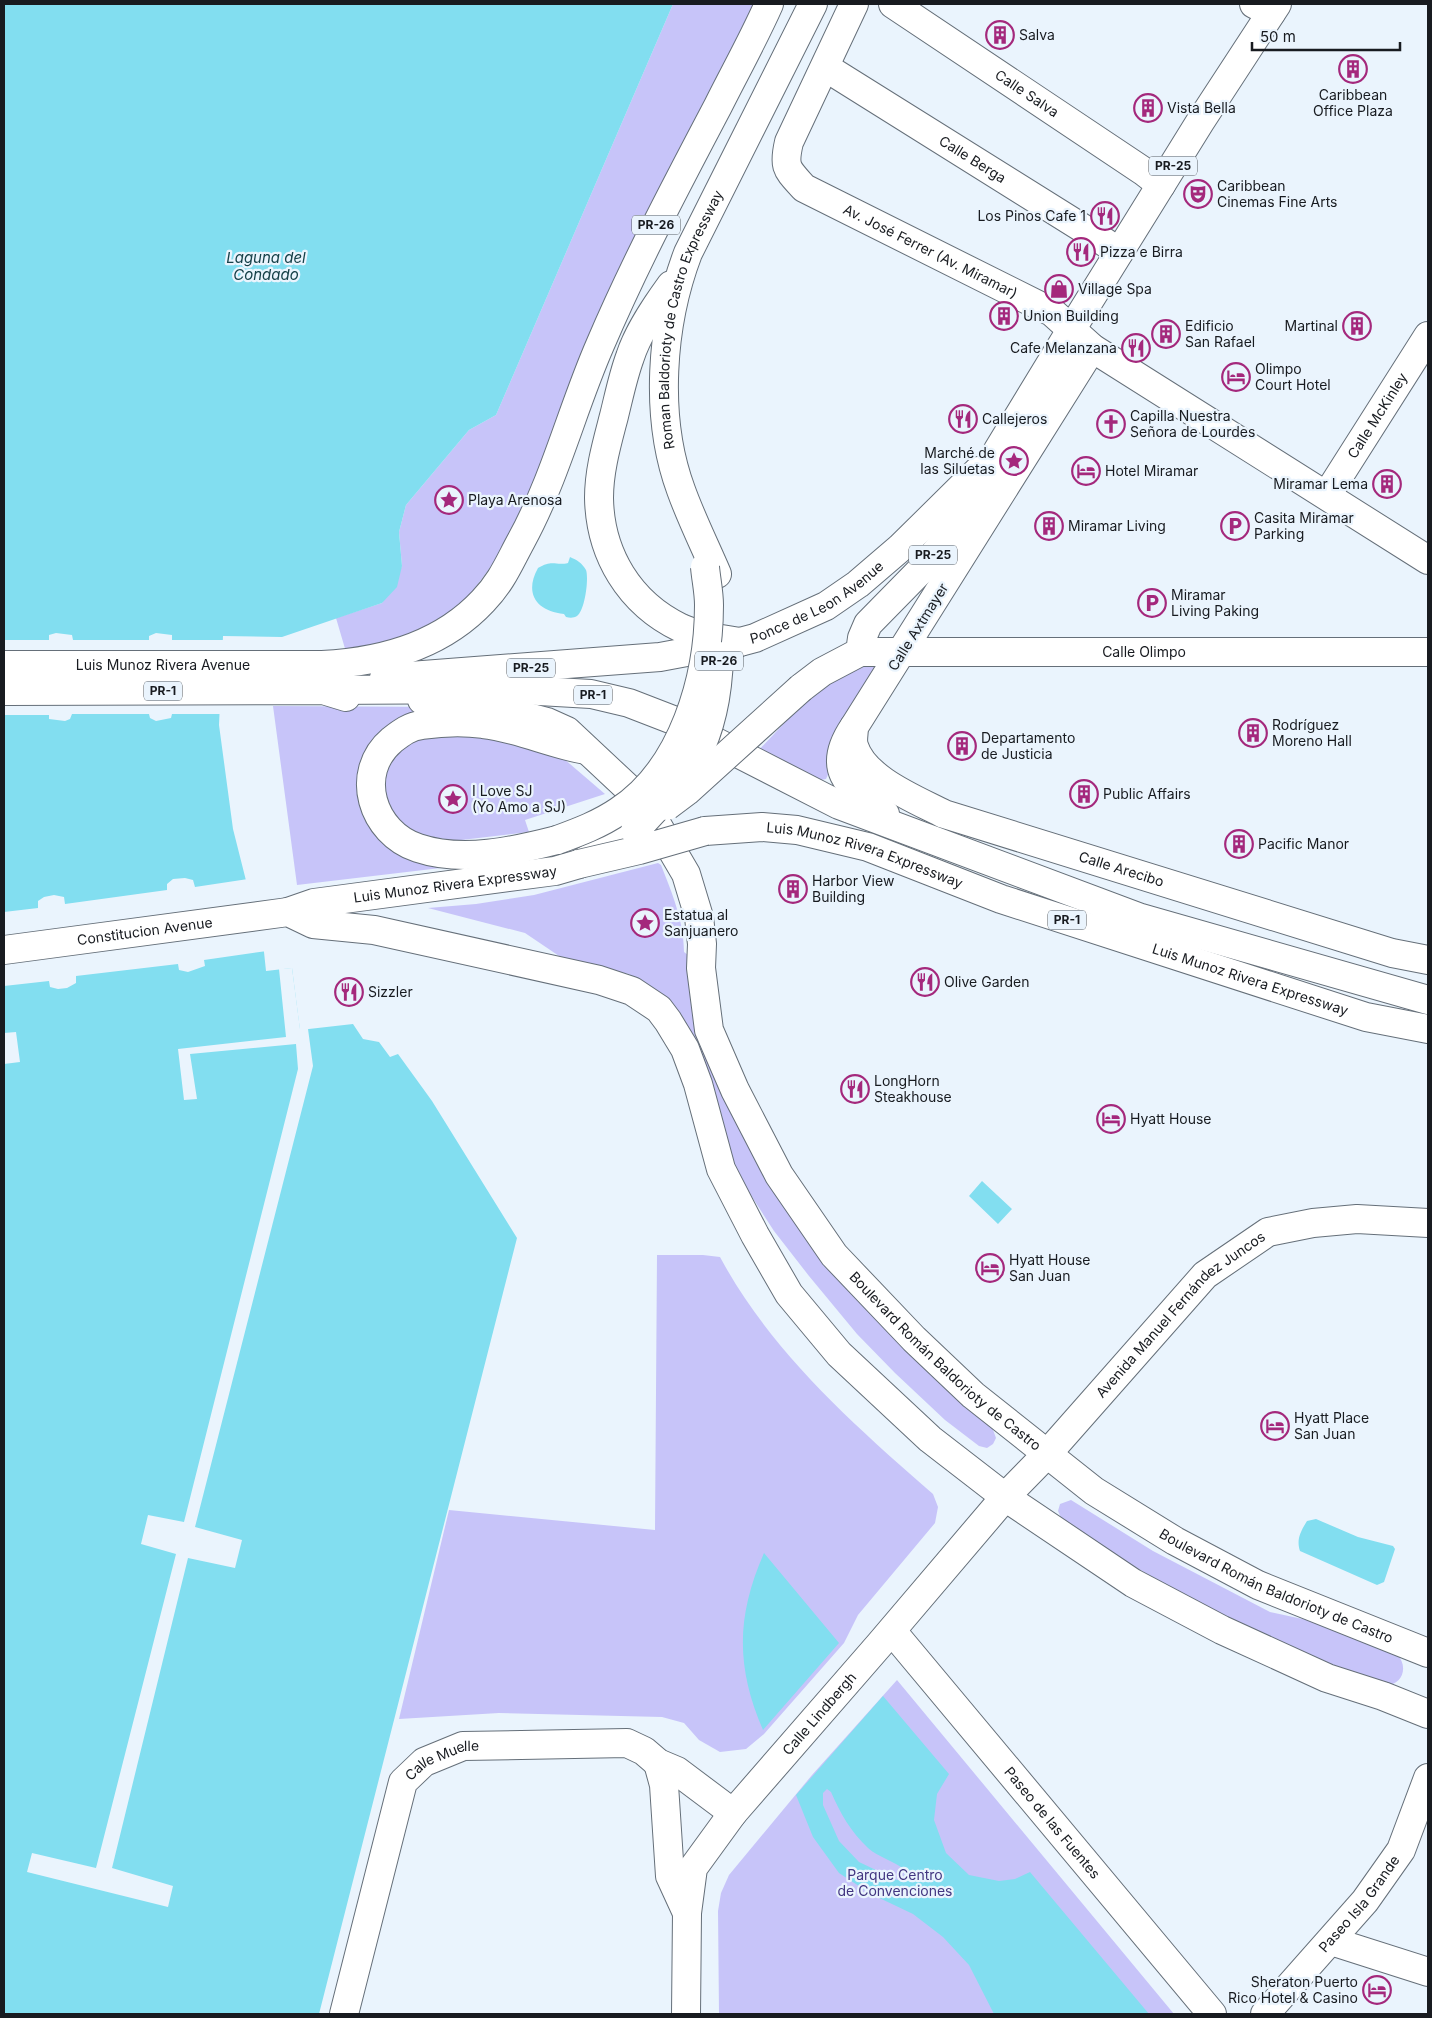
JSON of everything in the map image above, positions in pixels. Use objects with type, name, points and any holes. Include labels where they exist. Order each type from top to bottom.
[{"type":"main road","name":"PR-26","points":[[322,678],[350,664],[381,658],[415,647],[446,632],[468,616],[502,578],[534,519],[600,344],[646,245],[769,4]]},
{"type":"main road","name":"Roman Baldorioty de Castro Expressway","points":[[711,570],[698,529],[680,488],[667,430],[664,385],[670,313],[680,274],[700,227],[753,126],[812,4]]},
{"type":"main road","name":"Av. José Ferrer (Av. Miramar)","points":[[854,4],[789,142],[785,159],[790,173],[804,188],[1052,312],[1061,318],[1071,330],[1092,348],[1428,560]]},
{"type":"main road","name":"Calle Salva","points":[[893,4],[1143,171],[1161,185]]},
{"type":"main road","name":"PR-25","points":[[860,652],[862,638],[868,624],[920,571],[944,542],[985,480],[998,450],[1161,185],[1267,7]]},
{"type":"main road","name":"Calle Berga","points":[[825,67],[1119,252]]},
{"type":"main road","points":[[680,274],[657,305],[630,356],[603,459],[599,496],[601,521],[610,557],[635,594],[650,610],[681,628],[713,638],[740,642]]},
{"type":"main road","name":"Calle McKinley","points":[[1327,495],[1428,336]]},
{"type":"main road","name":"Calle Axtmayer","points":[[904,829],[849,784],[841,768],[840,752],[845,740],[903,652],[1092,348]]},
{"type":"main road","name":"Ponce de Leon Avenue","points":[[322,678],[348,680],[447,674],[660,657],[755,638],[826,606],[852,588],[908,540],[998,450]]},
{"type":"main road","name":"PR-26","points":[[579,864],[635,831],[688,770],[702,746],[714,711],[719,662],[720,627],[711,570]]},
{"type":"main road","points":[[586,750],[562,746],[484,724],[453,722],[420,725],[403,731],[384,746],[378,755],[370,786],[372,800],[384,824],[400,840],[418,848],[453,854],[491,854],[557,840],[592,827],[620,810],[645,790],[656,777],[679,739],[693,707],[702,672],[711,570]]},
{"type":"main road","points":[[635,831],[687,791],[801,688],[822,672],[860,652]]},
{"type":"main road","name":"Calle Olimpo","points":[[860,652],[1428,652]]},
{"type":"main road","name":"Luis Munoz Rivera Avenue","points":[[4,664],[322,678]]},
{"type":"main road","name":"Luis Munoz Rivera Avenue","points":[[4,691],[322,678]]},
{"type":"main road","name":"Boulevard Román Baldorioty de Castro","points":[[322,678],[348,698],[438,700],[505,711],[547,722],[567,731],[645,804],[686,874],[699,917],[702,944],[701,968],[709,1030],[735,1090],[779,1176],[834,1255],[914,1339],[973,1395],[1094,1491],[1175,1541],[1258,1585],[1428,1653]]},
{"type":"main road","name":"Luis Munoz Rivera Expressway","points":[[322,678],[591,694],[629,703],[673,720],[839,804],[1141,918],[1428,1000]]},
{"type":"main road","name":"Calle Arecibo","points":[[854,727],[853,744],[858,757],[870,770],[891,786],[944,814],[1373,948],[1428,960]]},
{"type":"main road","name":"Luis Munoz Rivera Expressway","points":[[288,912],[314,903],[555,871],[705,831],[762,827],[797,830],[868,847],[1029,908],[1366,1017],[1428,1029]]},
{"type":"main road","points":[[288,912],[313,924],[374,930],[599,980],[632,991],[659,1009],[679,1038],[691,1066],[721,1169],[755,1235],[789,1294],[839,1354],[930,1439],[1005,1497],[1133,1583],[1222,1630],[1327,1678],[1383,1696],[1428,1714]]},
{"type":"main road","name":"Constitucion Avenue","points":[[4,950],[288,912]]},
{"type":"main road","name":"Avenida Manuel Fernández Juncos","points":[[1048,1453],[1205,1275],[1268,1232],[1314,1223],[1357,1219],[1428,1222]]},
{"type":"main road","name":"Calle Lindbergh","points":[[686,2014],[687,1913],[693,1868],[733,1813],[892,1631],[1005,1497],[1048,1453]]},
{"type":"main road","name":"Paseo de las Fuentes","points":[[892,1631],[1212,2014]]},
{"type":"main road","name":"Calle Muelle","points":[[344,2014],[403,1782],[424,1762],[463,1746],[627,1743],[644,1751],[658,1762],[677,1770],[733,1813]]},
{"type":"main road","points":[[658,1762],[664,1785],[670,1876],[687,1913]]},
{"type":"main road","name":"Paseo Isla Grande","points":[[1265,2014],[1365,1901],[1401,1850],[1428,1778]]},
{"type":"main road","points":[[1331,1941],[1428,1972]]},
{"type":"green space","points":[[673,4],[754,4],[596,320],[532,490],[515,528],[495,561],[469,596],[443,619],[415,633],[383,645],[346,652],[336,618],[382,603],[402,566],[399,532],[406,505],[469,430],[496,415]]},
{"type":"green space","points":[[875,664],[877,669],[826,779],[815,781],[756,753],[823,682],[866,665]]},
{"type":"green space","points":[[273,706],[443,707],[404,718],[365,812],[449,867],[297,885]]},
{"type":"green space","points":[[482,735],[563,758],[605,794],[525,820],[529,832],[453,841],[424,837],[410,831],[393,815],[383,797],[387,760],[393,750],[423,736]]},
{"type":"green space","points":[[658,863],[661,865],[680,918],[684,952],[688,955],[693,1003],[873,1315],[930,1374],[992,1427],[996,1438],[993,1444],[987,1448],[979,1446],[945,1420],[895,1373],[857,1334],[774,1231],[745,1186],[729,1156],[659,996],[629,974],[565,960],[525,933],[428,908],[476,904],[534,895]]},
{"type":"green space","points":[[657,1255],[720,1257],[741,1292],[789,1355],[816,1385],[873,1441],[933,1494],[938,1507],[935,1523],[858,1615],[844,1643],[764,1734],[746,1749],[720,1752],[699,1740],[684,1723],[662,1717],[499,1713],[399,1719],[449,1510],[655,1530]]},
{"type":"green space","points":[[1071,1500],[1153,1551],[1270,1612],[1321,1623],[1397,1654],[1403,1665],[1402,1676],[1394,1683],[1382,1685],[1258,1632],[1177,1591],[1138,1569],[1062,1520],[1058,1511],[1060,1504]]},
{"type":"green space","name":"Parque Centro de Convenciones","points":[[897,1680],[1174,2014],[719,2014],[718,1911],[721,1893],[729,1875],[812,1775]]},
{"type":"water","name":"Laguna del Condado","points":[[4,4],[673,4],[496,415],[469,430],[406,505],[399,532],[402,566],[397,587],[382,603],[282,637],[223,636],[219,725],[233,829],[264,952],[266,971],[292,968],[300,1030],[353,1024],[363,1039],[379,1042],[390,1057],[398,1054],[432,1101],[517,1238],[319,2014],[4,2014]]},
{"type":"water","points":[[570,557],[579,562],[587,574],[586,594],[582,608],[577,616],[572,618],[540,605],[535,599],[532,585],[538,568],[551,563],[568,563]]},
{"type":"water","points":[[646,910],[655,914],[659,923],[655,932],[646,936],[637,932],[633,923],[637,914]]},
{"type":"water","points":[[982,1181],[1012,1209],[998,1224],[969,1196]]},
{"type":"water","points":[[1316,1519],[1358,1537],[1393,1546],[1395,1549],[1384,1582],[1377,1585],[1300,1551],[1299,1539],[1303,1528],[1307,1521]]},
{"type":"water","points":[[764,1553],[839,1643],[763,1730],[748,1685],[743,1642],[748,1599]]},
{"type":"water","points":[[883,1696],[949,1774],[937,1794],[934,1820],[946,1853],[969,1875],[999,1881],[1015,1879],[1030,1872],[1149,2014],[994,2014],[969,1965],[943,1937],[913,1914],[871,1894],[839,1873],[813,1837],[796,1795]],"holes":[[[827,1789],[831,1792],[842,1815],[856,1835],[872,1851],[905,1870],[904,1879],[897,1880],[859,1862],[839,1841],[823,1805],[823,1793]]]},
{"type":"pier","points":[[56,633],[72,635],[73,640],[149,640],[149,636],[156,633],[172,635],[172,640],[225,640],[222,714],[172,714],[171,718],[156,721],[150,718],[149,714],[72,714],[70,719],[65,721],[49,719],[49,715],[4,715],[4,640],[49,640],[49,635]]},
{"type":"pier","points":[[185,878],[193,880],[195,887],[248,879],[267,951],[204,960],[205,966],[188,972],[179,970],[178,964],[76,976],[76,983],[67,988],[58,989],[50,987],[49,981],[4,986],[4,912],[38,908],[38,901],[44,897],[54,895],[64,897],[65,904],[167,890],[167,884],[173,879]]},
{"type":"pier","points":[[292,968],[300,1029],[308,1029],[313,1066],[195,1527],[242,1540],[235,1568],[188,1558],[112,1868],[173,1886],[168,1907],[27,1872],[32,1853],[96,1868],[176,1554],[141,1544],[148,1515],[184,1522],[298,1069],[296,1044],[190,1054],[197,1099],[184,1100],[178,1049],[286,1037],[279,969]]},
{"type":"pier","points":[[16,1032],[20,1062],[4,1064],[4,1033]]},
{"type":"place","name":"Salva","points":[[1000,35]]},
{"type":"place","name":"Caribbean Office Plaza","points":[[1353,69]]},
{"type":"place","name":"Vista Bella","points":[[1148,108]]},
{"type":"place","name":"Caribbean Cinemas Fine Arts","points":[[1198,194]]},
{"type":"place","name":"Los Pinos Cafe 1","points":[[1105,216]]},
{"type":"place","name":"Pizza e Birra","points":[[1081,252]]},
{"type":"place","name":"Village Spa","points":[[1059,289]]},
{"type":"place","name":"Union Building","points":[[1004,316]]},
{"type":"place","name":"Martinal","points":[[1357,326]]},
{"type":"place","name":"Edificio San Rafael","points":[[1166,334]]},
{"type":"place","name":"Cafe Melanzana","points":[[1136,348]]},
{"type":"place","name":"Olimpo Court Hotel","points":[[1236,377]]},
{"type":"place","name":"Callejeros","points":[[963,419]]},
{"type":"place","name":"Capilla Nuestra Señora de Lourdes","points":[[1111,424]]},
{"type":"place","name":"Marché de las Siluetas","points":[[1014,461]]},
{"type":"place","name":"Hotel Miramar","points":[[1086,471]]},
{"type":"place","name":"Miramar Lema","points":[[1387,484]]},
{"type":"place","name":"Playa Arenosa","points":[[449,500]]},
{"type":"place","name":"Miramar Living","points":[[1049,526]]},
{"type":"place","name":"Casita Miramar Parking","points":[[1235,526]]},
{"type":"place","name":"Miramar Living Paking","points":[[1152,603]]},
{"type":"place","name":"Rodríguez Moreno Hall","points":[[1253,733]]},
{"type":"place","name":"Departamento de Justicia","points":[[962,746]]},
{"type":"place","name":"Public Affairs","points":[[1084,794]]},
{"type":"place","name":"I Love SJ (Yo Amo a SJ)","points":[[453,799]]},
{"type":"place","name":"Pacific Manor","points":[[1239,844]]},
{"type":"place","name":"Harbor View Building","points":[[793,889]]},
{"type":"place","name":"Estatua al Sanjuanero","points":[[645,923]]},
{"type":"place","name":"Olive Garden","points":[[925,982]]},
{"type":"place","name":"Sizzler","points":[[349,992]]},
{"type":"place","name":"LongHorn Steakhouse","points":[[855,1089]]},
{"type":"place","name":"Hyatt House","points":[[1111,1119]]},
{"type":"place","name":"Hyatt House San Juan","points":[[990,1268]]},
{"type":"place","name":"Hyatt Place San Juan","points":[[1275,1426]]},
{"type":"place","name":"Sheraton Puerto Rico Hotel & Casino","points":[[1377,1990]]}]
